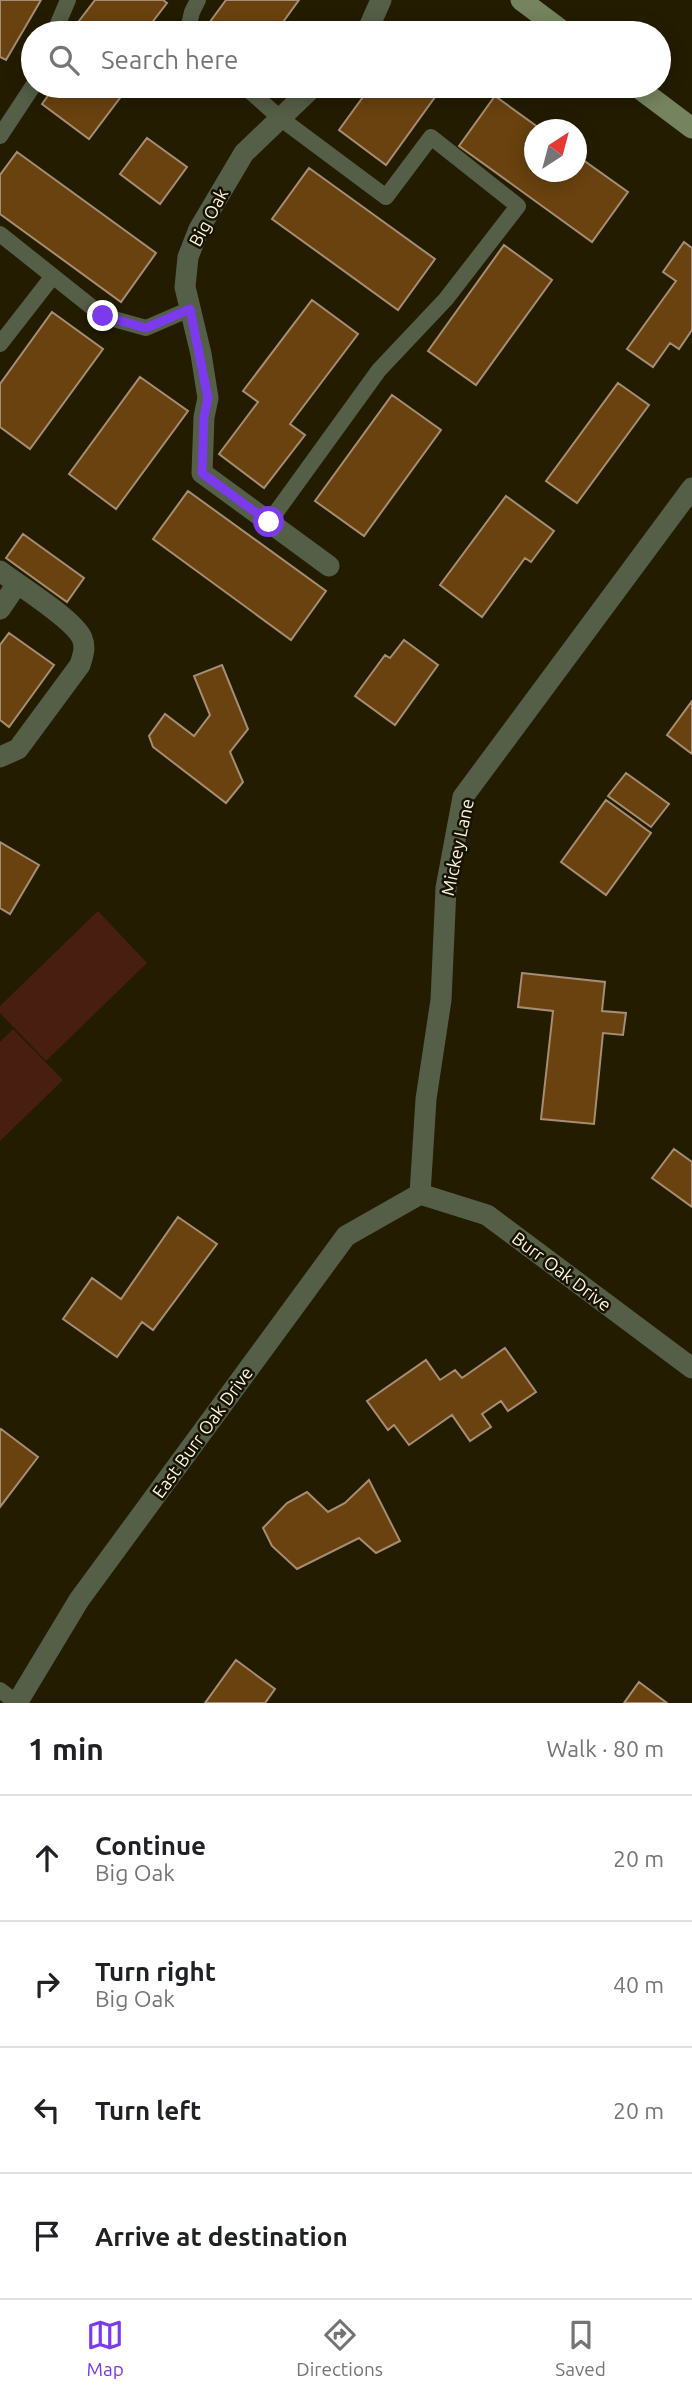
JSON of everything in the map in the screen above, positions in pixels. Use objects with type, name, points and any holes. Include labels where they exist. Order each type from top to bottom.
[{"type":"street","points":[[372,21],[381,0]]},
{"type":"street","points":[[521,0],[549,21]]},
{"type":"street","name":"Big Oak","points":[[301,98],[244,153],[199,229],[188,257],[184,287],[208,398],[204,417],[202,473],[329,566]]},
{"type":"street","points":[[652,98],[692,128]]},
{"type":"street","name":"Mickey Lane","points":[[421,1194],[426,1099],[441,1000],[446,888],[463,797],[692,488]]},
{"type":"street","points":[[0,609],[9,578],[68,621],[81,635],[85,651],[80,664],[19,749],[0,757]]},
{"type":"street","name":"Burr Oak Drive","points":[[421,1194],[487,1215],[692,1368]]},
{"type":"street","name":"East Burr Oak Drive","points":[[17,1703],[79,1600],[346,1236],[421,1194]]},
{"type":"lane","points":[[59,21],[68,0]]},
{"type":"lane","points":[[190,21],[198,0]]},
{"type":"lane","points":[[0,136],[25,98]]},
{"type":"lane","points":[[258,98],[280,118],[386,197],[431,137],[518,206],[446,299],[380,370],[269,522]]},
{"type":"lane","points":[[0,234],[103,316],[146,328],[190,309]]},
{"type":"lane","points":[[2,338],[53,276]]},
{"type":"lane","points":[[0,1690],[17,1703]]},
{"type":"shaded area","points":[[98,911],[147,963],[46,1061],[0,1013],[0,1006]]},
{"type":"shaded area","points":[[13,1029],[63,1080],[0,1141],[0,1042]]},
{"type":"building","points":[[0,0],[41,0],[29,21],[21,21],[21,34],[6,60],[0,57]]},
{"type":"building","points":[[95,0],[163,0],[167,3],[153,21],[79,21]]},
{"type":"building","points":[[226,0],[299,0],[284,21],[211,21]]},
{"type":"building","points":[[46,98],[120,98],[89,139],[42,104]]},
{"type":"building","points":[[362,98],[434,98],[386,165],[339,130]]},
{"type":"building","points":[[494,98],[498,98],[527,119],[524,119],[524,182],[587,182],[587,163],[628,192],[592,242],[459,146]]},
{"type":"building","points":[[147,138],[187,167],[160,204],[120,174]]},
{"type":"building","points":[[17,152],[156,253],[121,302],[0,214],[0,175]]},
{"type":"building","points":[[309,168],[435,259],[398,310],[272,219]]},
{"type":"building","points":[[684,242],[692,248],[692,330],[679,349],[670,343],[653,367],[627,349],[676,281],[663,272]]},
{"type":"building","points":[[504,245],[552,280],[476,385],[428,351]]},
{"type":"building","points":[[312,300],[358,334],[290,424],[305,435],[264,488],[219,454],[258,402],[243,391]]},
{"type":"building","points":[[52,312],[103,349],[30,449],[0,427],[0,384]]},
{"type":"building","points":[[140,377],[188,411],[116,509],[69,474]]},
{"type":"building","points":[[618,383],[649,405],[577,503],[546,481]]},
{"type":"building","points":[[392,395],[441,430],[364,536],[315,501]]},
{"type":"building","points":[[188,491],[326,591],[291,640],[153,539]]},
{"type":"building","points":[[506,496],[554,531],[531,562],[525,558],[482,617],[440,585]]},
{"type":"building","points":[[23,534],[84,578],[67,602],[6,558]]},
{"type":"building","points":[[9,633],[54,665],[9,727],[0,720],[0,645]]},
{"type":"building","points":[[404,640],[438,665],[395,725],[355,696],[385,655],[390,658]]},
{"type":"building","points":[[222,665],[248,729],[230,752],[243,782],[226,803],[153,747],[149,736],[165,714],[194,736],[210,715],[194,676]]},
{"type":"building","points":[[692,701],[692,754],[667,735]]},
{"type":"building","points":[[626,773],[669,804],[651,827],[608,796]]},
{"type":"building","points":[[606,800],[651,833],[606,895],[561,862]]},
{"type":"building","points":[[0,842],[39,865],[10,914],[0,908]]},
{"type":"building","points":[[522,973],[605,982],[602,1011],[626,1013],[623,1035],[603,1033],[594,1124],[541,1119],[553,1011],[518,1007]]},
{"type":"building","points":[[674,1149],[692,1162],[692,1207],[652,1178]]},
{"type":"building","points":[[178,1217],[217,1244],[153,1330],[142,1322],[117,1357],[63,1319],[92,1278],[121,1299]]},
{"type":"building","points":[[505,1348],[536,1392],[508,1411],[501,1401],[482,1414],[491,1427],[470,1441],[452,1415],[409,1445],[394,1425],[388,1430],[367,1401],[426,1360],[440,1380],[455,1370],[462,1378]]},
{"type":"building","points":[[1,1429],[38,1457],[0,1507],[0,1431]]},
{"type":"building","points":[[369,1480],[400,1541],[376,1553],[359,1538],[297,1569],[272,1546],[263,1528],[287,1503],[307,1492],[328,1512],[345,1503]]},
{"type":"building","points":[[236,1660],[275,1689],[265,1703],[205,1703]]},
{"type":"building","points":[[639,1682],[667,1703],[624,1703]]},
{"type":"route","points":[[103,316],[146,328],[190,309],[208,398],[204,417],[202,473],[269,522]]}]
